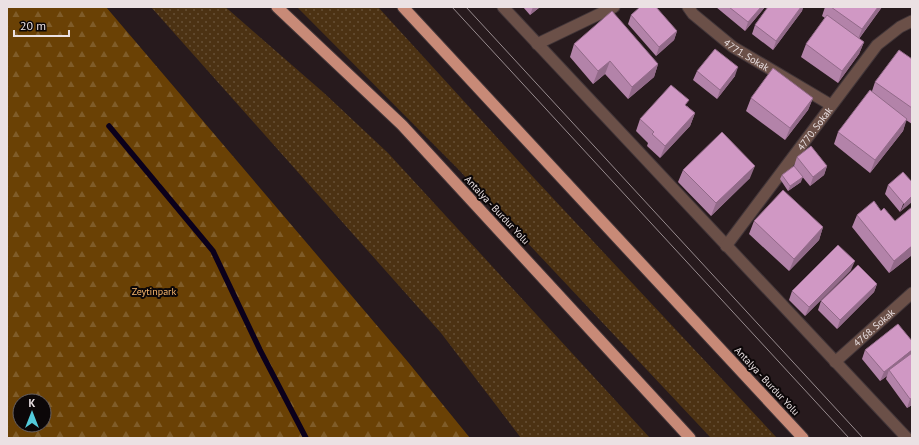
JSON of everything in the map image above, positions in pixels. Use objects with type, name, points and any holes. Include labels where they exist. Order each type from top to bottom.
[{"type":"highway","name":"Antalya - Burdur Yolu","points":[[277,7],[402,125],[690,438]]},
{"type":"highway","name":"Antalya - Burdur Yolu","points":[[403,7],[803,438]]},
{"type":"street","points":[[503,7],[906,438]]},
{"type":"street","points":[[538,44],[614,7]]},
{"type":"street","name":"4771. Sokak","points":[[688,7],[693,14],[733,47],[831,105]]},
{"type":"street","name":"4770. Sokak","points":[[726,246],[877,45],[900,27],[912,21]]},
{"type":"street","name":"4768. Sokak","points":[[835,362],[912,292]]},
{"type":"shaded area","points":[[151,7],[225,7],[230,11],[324,93],[388,153],[650,438],[521,438],[441,333]]},
{"type":"shaded area","points":[[297,7],[378,7],[534,178],[777,438],[711,438],[459,170]]},
{"type":"green space","name":"Zeytinpark","points":[[7,7],[106,7],[408,362],[470,438],[7,438]]},
{"type":"building","points":[[640,7],[656,7],[677,31],[659,47],[631,15]]},
{"type":"building","points":[[729,7],[761,7],[748,22]]},
{"type":"building","points":[[768,7],[801,7],[776,41],[755,25]]},
{"type":"building","points":[[831,7],[878,7],[862,29]]},
{"type":"building","points":[[612,11],[658,64],[632,87],[610,61],[598,71],[574,44]]},
{"type":"building","points":[[827,15],[864,42],[842,71],[806,44]]},
{"type":"building","points":[[715,49],[738,67],[720,90],[697,71]]},
{"type":"building","points":[[899,50],[912,59],[912,108],[875,82]]},
{"type":"building","points":[[773,68],[813,98],[790,128],[751,98]]},
{"type":"building","points":[[671,85],[689,100],[685,105],[695,113],[665,146],[652,134],[654,132],[640,119]]},
{"type":"building","points":[[870,90],[907,119],[875,160],[838,132]]},
{"type":"building","points":[[722,132],[755,166],[716,203],[683,170]]},
{"type":"building","points":[[811,146],[827,166],[813,177],[797,157]]},
{"type":"building","points":[[794,166],[803,177],[790,186],[782,175]]},
{"type":"building","points":[[903,172],[912,182],[912,196],[904,204],[888,185]]},
{"type":"building","points":[[783,190],[823,227],[794,259],[754,221]]},
{"type":"building","points":[[874,201],[881,211],[884,208],[895,221],[912,207],[912,246],[894,261],[857,215]]},
{"type":"building","points":[[838,245],[855,261],[809,307],[792,291]]},
{"type":"building","points":[[858,265],[877,284],[840,320],[821,301]]},
{"type":"building","points":[[898,324],[912,341],[912,350],[884,372],[865,350]]},
{"type":"building","points":[[912,353],[912,398],[910,399],[889,370]]},
{"type":"waterway","points":[[109,126],[213,251],[260,350],[306,438]]},
{"type":"tram line","points":[[452,7],[849,438]]},
{"type":"tram line","points":[[466,7],[863,438]]}]
